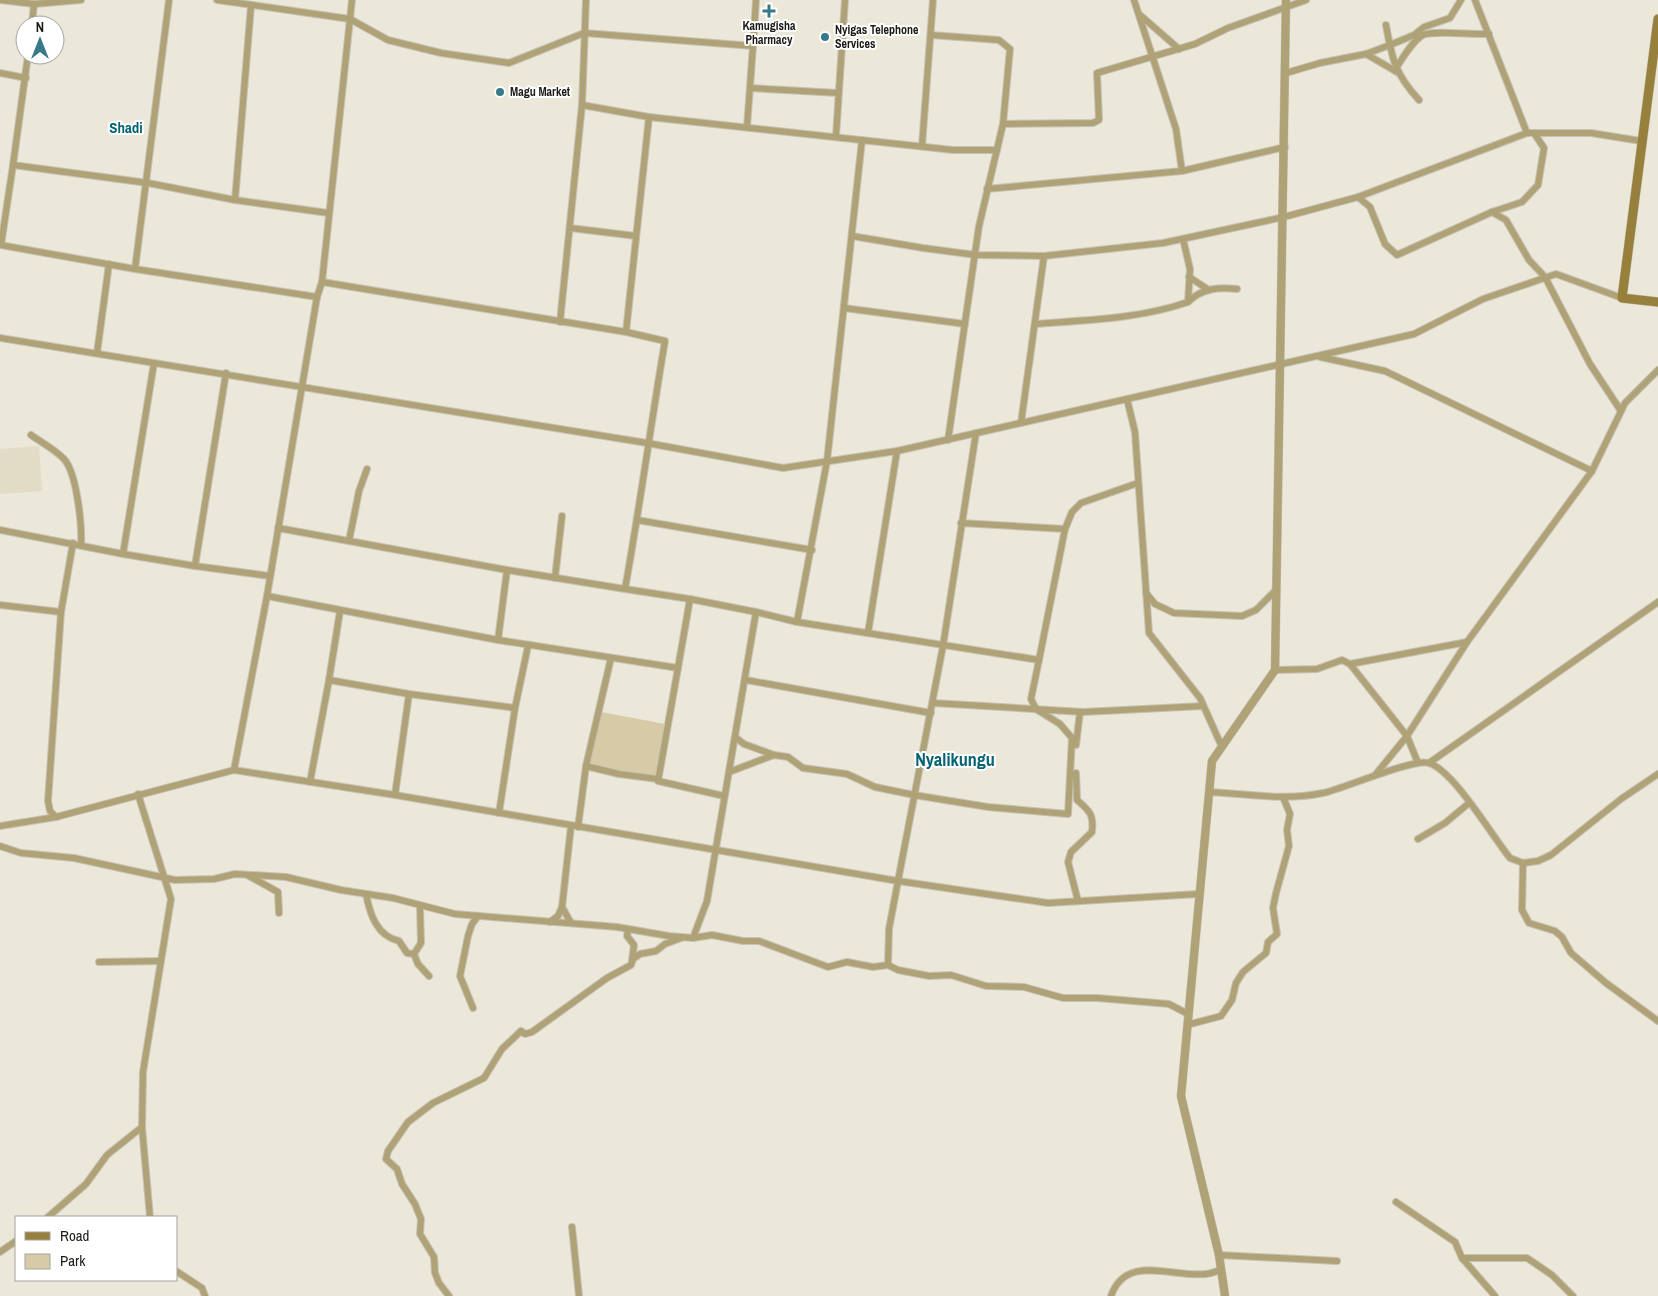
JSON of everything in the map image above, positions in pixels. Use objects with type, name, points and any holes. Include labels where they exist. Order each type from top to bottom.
[{"type":"main road","points":[[1658,19],[1655,62],[1641,141],[1622,298],[1658,302]]},
{"type":"street","points":[[0,0],[34,4],[81,0]]},
{"type":"street","points":[[136,269],[169,0]]},
{"type":"street","points":[[217,0],[350,19],[388,40],[441,53],[509,63],[584,33],[753,46]]},
{"type":"street","points":[[234,770],[267,596],[317,297],[322,282],[352,0]]},
{"type":"street","points":[[560,322],[582,105],[586,0]]},
{"type":"street","points":[[747,127],[756,0]]},
{"type":"street","points":[[836,136],[845,0]]},
{"type":"street","points":[[922,146],[933,0]]},
{"type":"street","points":[[1134,0],[1176,129],[1182,171]]},
{"type":"street","points":[[1003,124],[1093,122],[1099,120],[1097,73],[1179,49],[1287,4],[1306,0]]},
{"type":"street","points":[[1286,73],[1320,63],[1366,54],[1414,35],[1424,27],[1450,18],[1461,0]]},
{"type":"street","points":[[1358,197],[1370,207],[1385,244],[1397,255],[1492,212],[1522,202],[1538,185],[1544,148],[1531,133],[1475,0]]},
{"type":"street","points":[[33,15],[34,4]]},
{"type":"street","points":[[1225,1296],[1219,1255],[1181,1096],[1198,894],[1212,761],[1275,670],[1287,4]]},
{"type":"street","points":[[235,200],[251,6]]},
{"type":"street","points":[[1139,14],[1179,49]]},
{"type":"street","points":[[1386,25],[1397,70],[1402,82],[1419,100]]},
{"type":"street","points":[[1397,70],[1414,43],[1422,35],[1435,33],[1489,34]]},
{"type":"street","points":[[931,35],[999,40],[1010,50],[1003,124],[979,226],[948,440]]},
{"type":"street","points":[[1366,54],[1397,70]]},
{"type":"street","points":[[27,65],[0,245],[136,269],[317,297]]},
{"type":"street","points":[[0,73],[26,78]]},
{"type":"street","points":[[750,88],[838,93]]},
{"type":"street","points":[[582,105],[649,117],[922,146],[996,150]]},
{"type":"street","points":[[626,332],[649,117]]},
{"type":"street","points":[[852,236],[976,255],[1044,256],[1183,239],[1284,218],[1358,197],[1531,133],[1591,133],[1641,141]]},
{"type":"street","points":[[797,622],[812,550],[827,460],[862,140]]},
{"type":"street","points":[[987,189],[1182,171],[1285,148]]},
{"type":"street","points":[[13,165],[148,183],[235,200],[328,213]]},
{"type":"street","points":[[1492,212],[1506,220],[1529,260],[1545,277],[1590,364],[1621,410]]},
{"type":"street","points":[[570,228],[636,236]]},
{"type":"street","points":[[1183,239],[1190,269],[1188,302]]},
{"type":"street","points":[[1022,423],[1044,256]]},
{"type":"street","points":[[97,353],[109,264]]},
{"type":"street","points":[[0,338],[648,443],[783,468],[897,451],[1414,334],[1483,299],[1556,274],[1622,298]]},
{"type":"street","points":[[1189,277],[1209,290]]},
{"type":"street","points":[[322,282],[626,332],[665,341],[648,443],[638,520],[625,589]]},
{"type":"street","points":[[1035,324],[1093,320],[1172,308],[1188,302],[1196,294],[1209,290],[1221,288],[1237,289]]},
{"type":"street","points":[[844,308],[965,324]]},
{"type":"street","points":[[1318,356],[1385,371],[1592,471]]},
{"type":"street","points":[[123,554],[154,363]]},
{"type":"street","points":[[1376,775],[1407,736],[1467,642],[1592,471],[1625,403],[1658,370]]},
{"type":"street","points":[[195,566],[226,374]]},
{"type":"street","points":[[1127,399],[1135,432],[1149,633],[1200,698],[1222,747]]},
{"type":"street","points":[[888,965],[889,930],[943,646],[976,433]]},
{"type":"street","points":[[31,435],[64,459],[70,471],[82,522],[81,545]]},
{"type":"street","points":[[868,633],[897,451]]},
{"type":"street","points":[[349,541],[359,491],[367,469]]},
{"type":"street","points":[[735,737],[744,744],[774,755],[788,757],[803,768],[847,774],[875,787],[988,808],[1068,814],[1072,738],[1060,724],[1036,709],[1032,699],[1065,529],[1072,512],[1081,503],[1138,483]]},
{"type":"street","points":[[555,578],[562,516]]},
{"type":"street","points":[[638,520],[812,550]]},
{"type":"street","points":[[961,523],[1065,529]]},
{"type":"street","points":[[278,528],[508,570],[690,599],[797,622],[1039,660]]},
{"type":"street","points":[[0,530],[123,554],[270,576]]},
{"type":"street","points":[[56,817],[50,811],[48,801],[61,612],[73,543]]},
{"type":"street","points":[[498,640],[508,570]]},
{"type":"street","points":[[1146,593],[1155,604],[1174,613],[1242,616],[1256,610],[1276,590]]},
{"type":"street","points":[[267,596],[528,646],[678,668]]},
{"type":"street","points":[[658,779],[690,599]]},
{"type":"street","points":[[1209,792],[1283,797],[1323,793],[1418,763],[1429,763],[1658,602]]},
{"type":"street","points":[[0,605],[61,612]]},
{"type":"street","points":[[310,782],[340,611]]},
{"type":"street","points":[[693,938],[707,901],[724,796],[746,680],[756,612]]},
{"type":"street","points":[[1350,664],[1467,642]]},
{"type":"street","points":[[498,813],[515,708],[528,646]]},
{"type":"street","points":[[550,922],[558,916],[562,908],[574,826],[611,658]]},
{"type":"street","points":[[1275,670],[1317,669],[1342,660],[1350,664],[1407,736],[1418,763]]},
{"type":"street","points":[[329,680],[409,694],[515,708]]},
{"type":"street","points":[[746,680],[931,713]]},
{"type":"street","points":[[395,795],[409,694]]},
{"type":"street","points":[[933,703],[1080,712],[1203,706]]},
{"type":"street","points":[[1078,901],[1068,862],[1071,852],[1092,832],[1094,819],[1088,809],[1077,800],[1076,743],[1080,712]]},
{"type":"street","points":[[729,772],[774,755]]},
{"type":"street","points":[[1429,763],[1454,782],[1510,858],[1523,863],[1538,862],[1551,855],[1622,799],[1658,774]]},
{"type":"street","points":[[586,766],[619,774],[658,779],[658,781],[724,796]]},
{"type":"street","points":[[0,826],[56,817],[234,770],[395,795],[898,881],[1048,903],[1198,894]]},
{"type":"street","points":[[138,794],[171,899],[143,1072],[142,1128],[150,1216]]},
{"type":"street","points":[[1187,1026],[1221,1016],[1232,1000],[1236,983],[1242,972],[1266,953],[1268,942],[1277,934],[1273,908],[1289,846],[1287,830],[1290,814],[1283,797]]},
{"type":"street","points":[[1418,839],[1445,822],[1469,803]]},
{"type":"street","points":[[0,846],[21,853],[74,858],[164,878],[192,880],[235,874],[286,877],[393,898],[455,914],[571,923],[693,938],[712,935],[743,941],[759,941],[828,967],[848,962],[873,967],[888,965],[898,970],[929,976],[950,975],[986,986],[1024,987],[1064,998],[1097,998],[1168,1004],[1188,1014]]},
{"type":"street","points":[[1523,863],[1522,910],[1529,923],[1555,931],[1562,937],[1571,953],[1646,1014],[1658,1021]]},
{"type":"street","points":[[248,875],[278,892],[279,913]]},
{"type":"street","points":[[366,894],[370,913],[380,930],[388,939],[399,942],[407,953],[414,954]]},
{"type":"street","points":[[414,954],[421,943],[420,906]]},
{"type":"street","points":[[562,908],[571,923]]},
{"type":"street","points":[[473,1008],[460,976],[468,936],[472,924],[478,916]]},
{"type":"street","points":[[628,930],[628,936],[634,945],[632,961]]},
{"type":"street","points":[[449,1296],[439,1283],[435,1273],[434,1257],[420,1234],[420,1218],[415,1204],[402,1184],[397,1169],[386,1159],[388,1150],[415,1116],[433,1103],[484,1078],[502,1049],[520,1031],[524,1034],[532,1032],[607,978],[630,964],[640,954],[656,951],[666,944],[685,937]]},
{"type":"street","points":[[414,954],[418,964],[429,976]]},
{"type":"street","points":[[99,962],[161,961]]},
{"type":"street","points":[[49,1216],[86,1184],[107,1154],[142,1128]]},
{"type":"street","points":[[1396,1202],[1455,1242],[1462,1258],[1495,1296]]},
{"type":"street","points":[[572,1228],[579,1296]]},
{"type":"street","points":[[0,1252],[15,1242]]},
{"type":"street","points":[[1219,1255],[1337,1261]]},
{"type":"street","points":[[1462,1258],[1527,1258],[1552,1275],[1573,1296]]},
{"type":"street","points":[[1110,1296],[1115,1284],[1129,1274],[1146,1270],[1206,1274],[1221,1270]]},
{"type":"street","points":[[178,1272],[202,1288],[206,1296]]},
{"type":"shaded area","points":[[39,446],[42,491],[0,494],[0,449]]},
{"type":"green space","points":[[601,712],[665,724],[658,779],[590,765]]},
{"type":"place","name":"Kamugisha Pharmacy","points":[[769,11]]},
{"type":"place","name":"Nyigas Telephone Services","points":[[825,37]]},
{"type":"place","name":"Magu Market","points":[[500,92]]},
{"type":"district","name":"Shadi","points":[[126,127]]},
{"type":"district","name":"Nyalikungu","points":[[955,759]]}]
